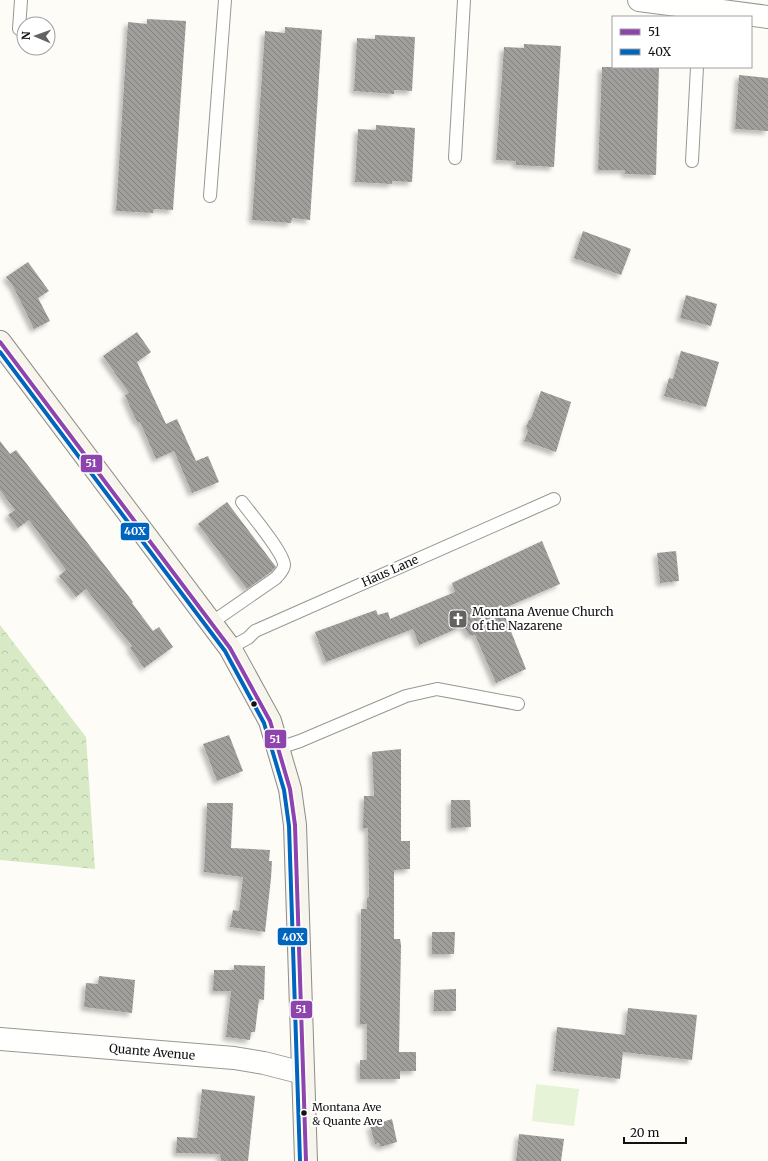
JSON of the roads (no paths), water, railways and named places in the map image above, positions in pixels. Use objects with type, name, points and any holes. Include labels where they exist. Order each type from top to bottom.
[{"type":"street","points":[[639,0],[700,12],[768,17]]},
{"type":"street","points":[[0,342],[230,648],[270,721],[290,789],[295,825],[306,1161]]},
{"type":"street","name":"Quante Avenue","points":[[0,1039],[234,1058],[264,1063],[303,1073]]},
{"type":"lane","points":[[20,16],[21,0]]},
{"type":"lane","points":[[210,196],[225,0]]},
{"type":"lane","points":[[454,158],[464,0]]},
{"type":"lane","points":[[692,161],[697,68]]},
{"type":"lane","name":"Haus Lane","points":[[230,648],[248,638],[255,631],[554,499]]},
{"type":"lane","points":[[211,623],[276,578],[282,571],[284,564],[280,554],[242,502]]},
{"type":"lane","points":[[279,748],[300,741],[406,696],[437,689],[518,704]]},
{"type":"place","name":"Montana Avenue Church of the Nazarene","points":[[458,619]]},
{"type":"place","name":"Montana Ave & Quante Ave","points":[[304,1113]]}]
